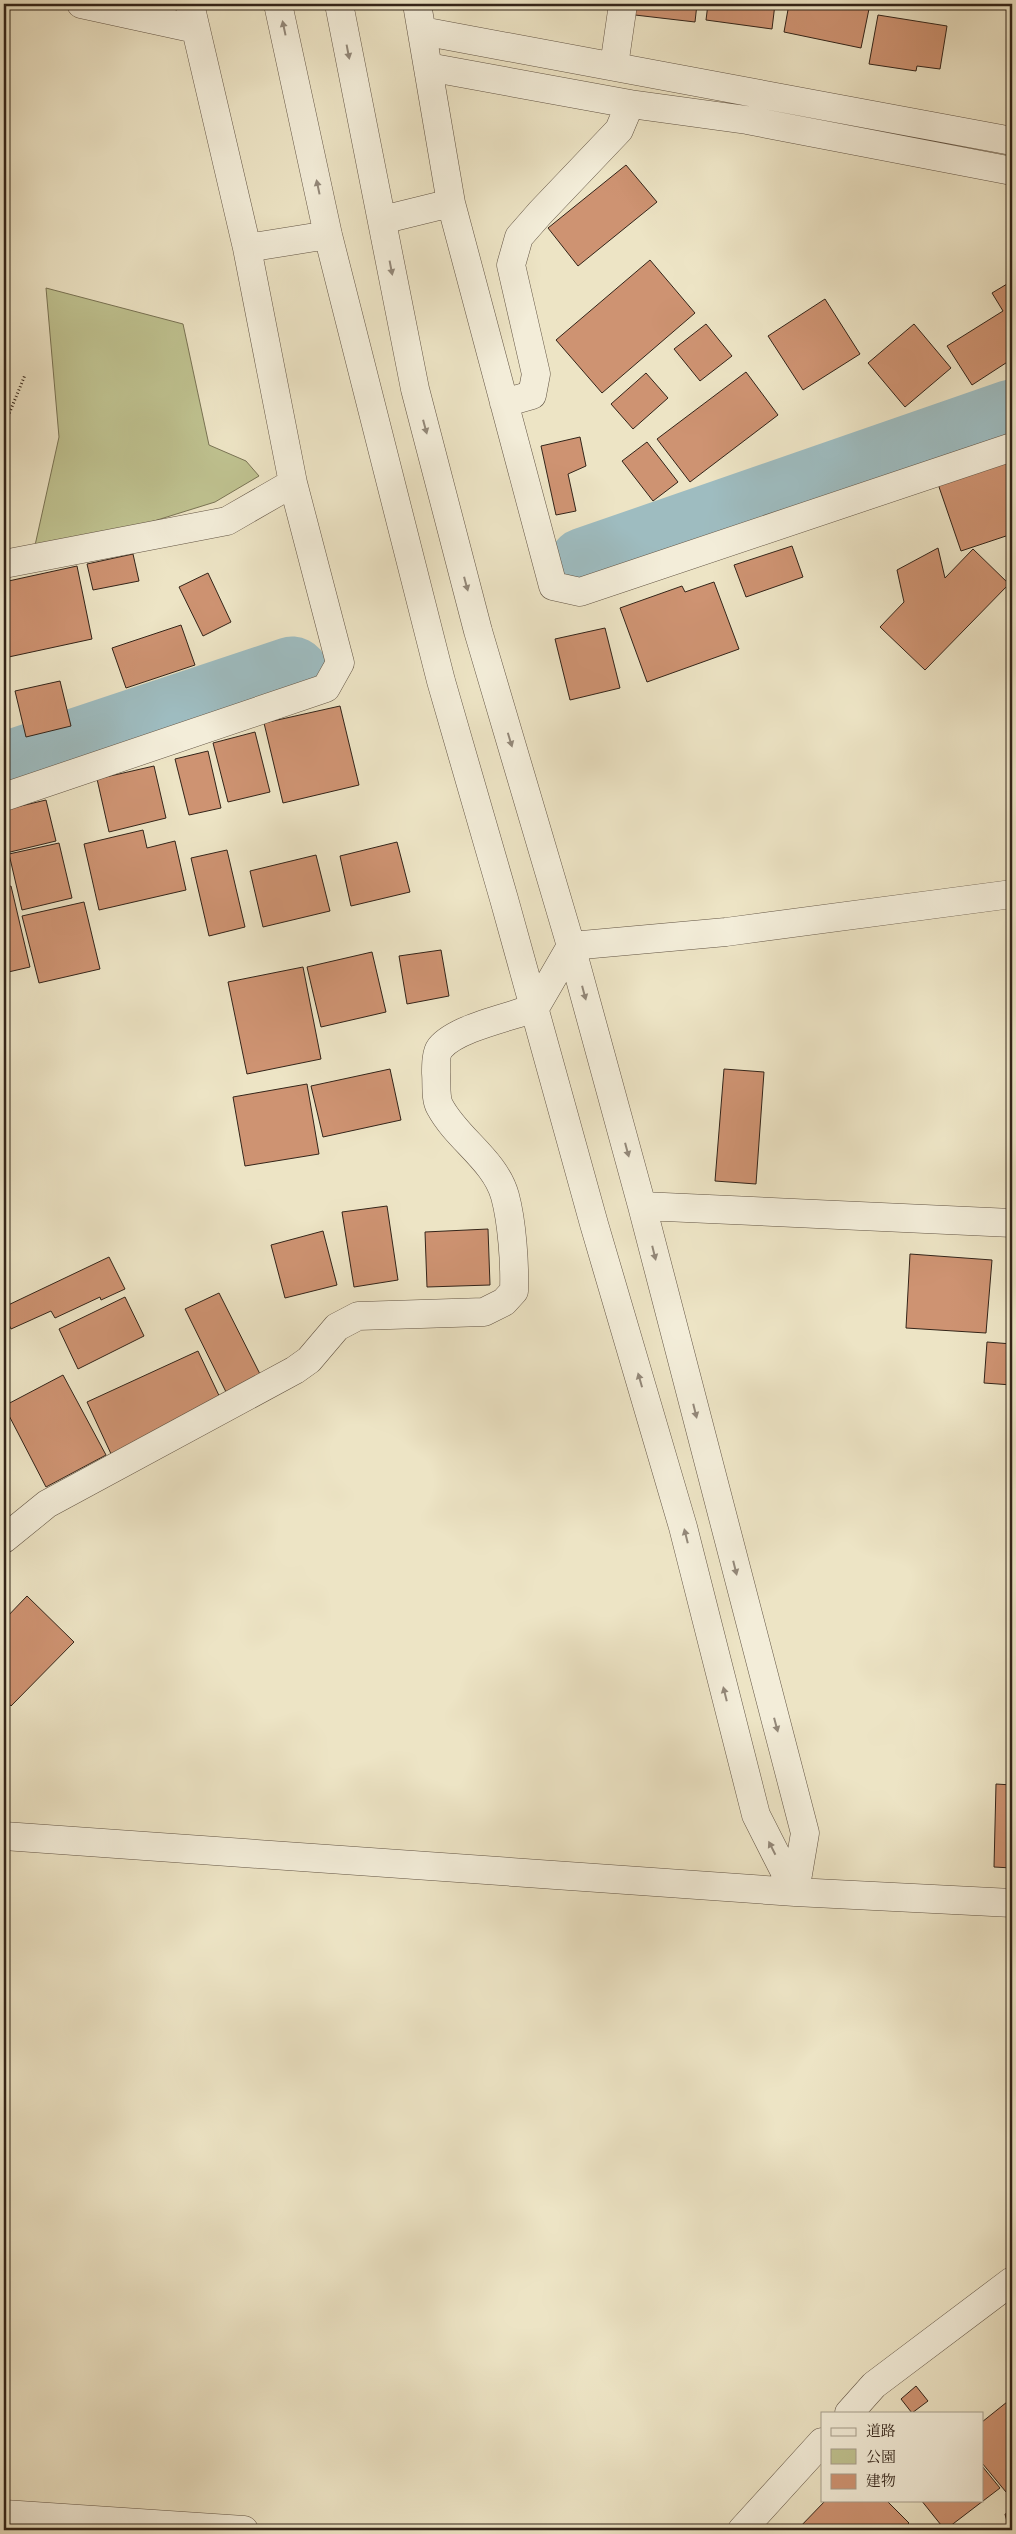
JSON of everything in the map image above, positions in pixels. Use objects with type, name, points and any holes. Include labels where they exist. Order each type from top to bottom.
[{"type":"street","points":[[4,797],[326,688],[340,663],[293,483],[247,248],[193,16],[81,4]]},
{"type":"street","points":[[278,4],[328,235],[441,681],[535,1008],[594,1224],[683,1526],[756,1815],[795,1892]]},
{"type":"street","points":[[339,4],[415,389],[468,594],[572,946],[642,1206],[805,1833],[795,1892]]},
{"type":"street","points":[[417,4],[451,203],[553,586],[580,592],[1012,447]]},
{"type":"street","points":[[614,66],[623,4]]},
{"type":"street","points":[[422,31],[1012,141]]},
{"type":"street","points":[[428,66],[630,104],[747,120],[1012,171]]},
{"type":"street","points":[[504,403],[532,395],[536,374],[511,265],[520,238],[540,213],[619,130],[630,104]]},
{"type":"street","points":[[382,220],[451,203]]},
{"type":"street","points":[[247,248],[328,235]]},
{"type":"street","points":[[4,564],[227,521],[293,483]]},
{"type":"street","points":[[572,946],[726,932],[1012,894]]},
{"type":"street","points":[[4,1539],[47,1504],[295,1370],[309,1360],[337,1327],[358,1316],[484,1312],[504,1302],[514,1291],[515,1270],[505,1195],[487,1165],[467,1143],[439,1106],[436,1067],[439,1049],[450,1039],[535,1008],[572,946]]},
{"type":"street","points":[[642,1206],[1012,1222]]},
{"type":"street","points":[[4,1836],[795,1892],[1012,1903]]},
{"type":"street","points":[[850,2412],[874,2385],[1012,2281]]},
{"type":"street","points":[[742,2530],[821,2443]]},
{"type":"street","points":[[4,2514],[244,2530]]},
{"type":"path","points":[[4,426],[25,375]]},
{"type":"green space","points":[[46,288],[183,324],[209,445],[246,461],[259,476],[215,502],[32,559],[59,437]]},
{"type":"building","points":[[636,4],[697,4],[695,22],[635,15]]},
{"type":"building","points":[[708,4],[775,4],[772,29],[706,20]]},
{"type":"building","points":[[789,4],[870,4],[861,48],[784,32]]},
{"type":"building","points":[[878,15],[947,26],[940,69],[917,66],[916,71],[869,64]]},
{"type":"building","points":[[626,165],[657,202],[578,266],[548,228]]},
{"type":"building","points":[[650,260],[695,313],[602,393],[556,340]]},
{"type":"building","points":[[1012,281],[1012,359],[972,385],[947,346],[1003,311],[992,293]]},
{"type":"building","points":[[825,299],[860,354],[803,390],[768,336]]},
{"type":"building","points":[[706,324],[732,356],[700,381],[674,349]]},
{"type":"building","points":[[914,324],[951,368],[905,407],[868,363]]},
{"type":"building","points":[[746,372],[778,415],[690,482],[657,439]]},
{"type":"building","points":[[646,373],[668,398],[633,429],[611,404]]},
{"type":"building","points":[[580,437],[586,466],[568,474],[576,511],[556,515],[541,446]]},
{"type":"building","points":[[647,442],[678,482],[653,501],[622,461]]},
{"type":"building","points":[[1012,459],[1012,534],[961,551],[938,484]]},
{"type":"building","points":[[792,546],[803,577],[746,597],[734,565]]},
{"type":"building","points":[[938,548],[945,578],[973,549],[1009,584],[925,670],[880,627],[904,602],[897,570]]},
{"type":"building","points":[[133,554],[139,581],[93,590],[87,564]]},
{"type":"building","points":[[77,566],[92,639],[4,658],[4,582]]},
{"type":"building","points":[[208,573],[231,622],[203,636],[179,587]]},
{"type":"building","points":[[714,582],[739,649],[647,682],[620,608],[682,586],[685,592]]},
{"type":"building","points":[[181,625],[195,665],[126,688],[112,648]]},
{"type":"building","points":[[605,628],[620,688],[570,700],[555,639]]},
{"type":"building","points":[[60,681],[71,726],[26,737],[15,691]]},
{"type":"building","points":[[340,706],[359,785],[283,803],[264,723]]},
{"type":"building","points":[[255,732],[270,792],[228,802],[213,743]]},
{"type":"building","points":[[208,751],[221,808],[189,815],[175,759]]},
{"type":"building","points":[[154,766],[166,818],[109,832],[97,779]]},
{"type":"building","points":[[46,800],[56,841],[6,853],[4,810]]},
{"type":"building","points":[[143,830],[147,848],[175,841],[186,890],[99,910],[84,844]]},
{"type":"building","points":[[397,842],[410,892],[351,906],[340,856]]},
{"type":"building","points":[[59,843],[72,898],[22,910],[9,854]]},
{"type":"building","points":[[227,850],[245,927],[209,936],[191,858]]},
{"type":"building","points":[[316,855],[330,911],[263,927],[250,871]]},
{"type":"building","points":[[11,886],[30,967],[4,973],[4,888]]},
{"type":"building","points":[[84,902],[100,969],[39,983],[22,916]]},
{"type":"building","points":[[441,950],[449,996],[407,1004],[399,956]]},
{"type":"building","points":[[372,952],[386,1012],[321,1027],[307,967]]},
{"type":"building","points":[[303,967],[321,1059],[247,1074],[228,982]]},
{"type":"building","points":[[390,1069],[401,1120],[323,1137],[311,1086]]},
{"type":"building","points":[[724,1069],[764,1072],[756,1184],[715,1181]]},
{"type":"building","points":[[307,1084],[319,1154],[245,1166],[233,1097]]},
{"type":"building","points":[[387,1206],[398,1280],[354,1287],[342,1212]]},
{"type":"building","points":[[488,1229],[490,1285],[427,1287],[425,1232]]},
{"type":"building","points":[[323,1231],[337,1285],[285,1298],[271,1245]]},
{"type":"building","points":[[910,1254],[992,1260],[986,1333],[906,1328]]},
{"type":"building","points":[[109,1257],[125,1289],[101,1300],[100,1297],[55,1318],[51,1311],[11,1329],[4,1313],[4,1307]]},
{"type":"building","points":[[219,1293],[263,1380],[229,1398],[185,1309]]},
{"type":"building","points":[[125,1297],[144,1336],[78,1369],[59,1329]]},
{"type":"building","points":[[987,1342],[1012,1344],[1012,1385],[984,1383]]},
{"type":"building","points":[[198,1351],[223,1404],[112,1456],[87,1402]]},
{"type":"building","points":[[63,1375],[106,1455],[46,1487],[4,1406]]},
{"type":"building","points":[[27,1596],[74,1642],[11,1706],[4,1698],[4,1620]]},
{"type":"building","points":[[996,1784],[1012,1785],[1012,1868],[994,1867]]},
{"type":"building","points":[[916,2386],[928,2401],[911,2412],[901,2399]]},
{"type":"building","points":[[1012,2398],[1012,2486],[1006,2492],[984,2465],[984,2420]]},
{"type":"building","points":[[984,2468],[1000,2488],[984,2500]]},
{"type":"building","points":[[824,2502],[888,2502],[909,2523],[902,2530],[797,2530]]},
{"type":"building","points":[[923,2502],[982,2502],[945,2530]]},
{"type":"building","points":[[1012,2512],[1012,2530],[1009,2530],[1005,2514]]},
{"type":"waterway","points":[[585,565],[1012,417]]},
{"type":"waterway","points":[[4,770],[292,674]]}]
